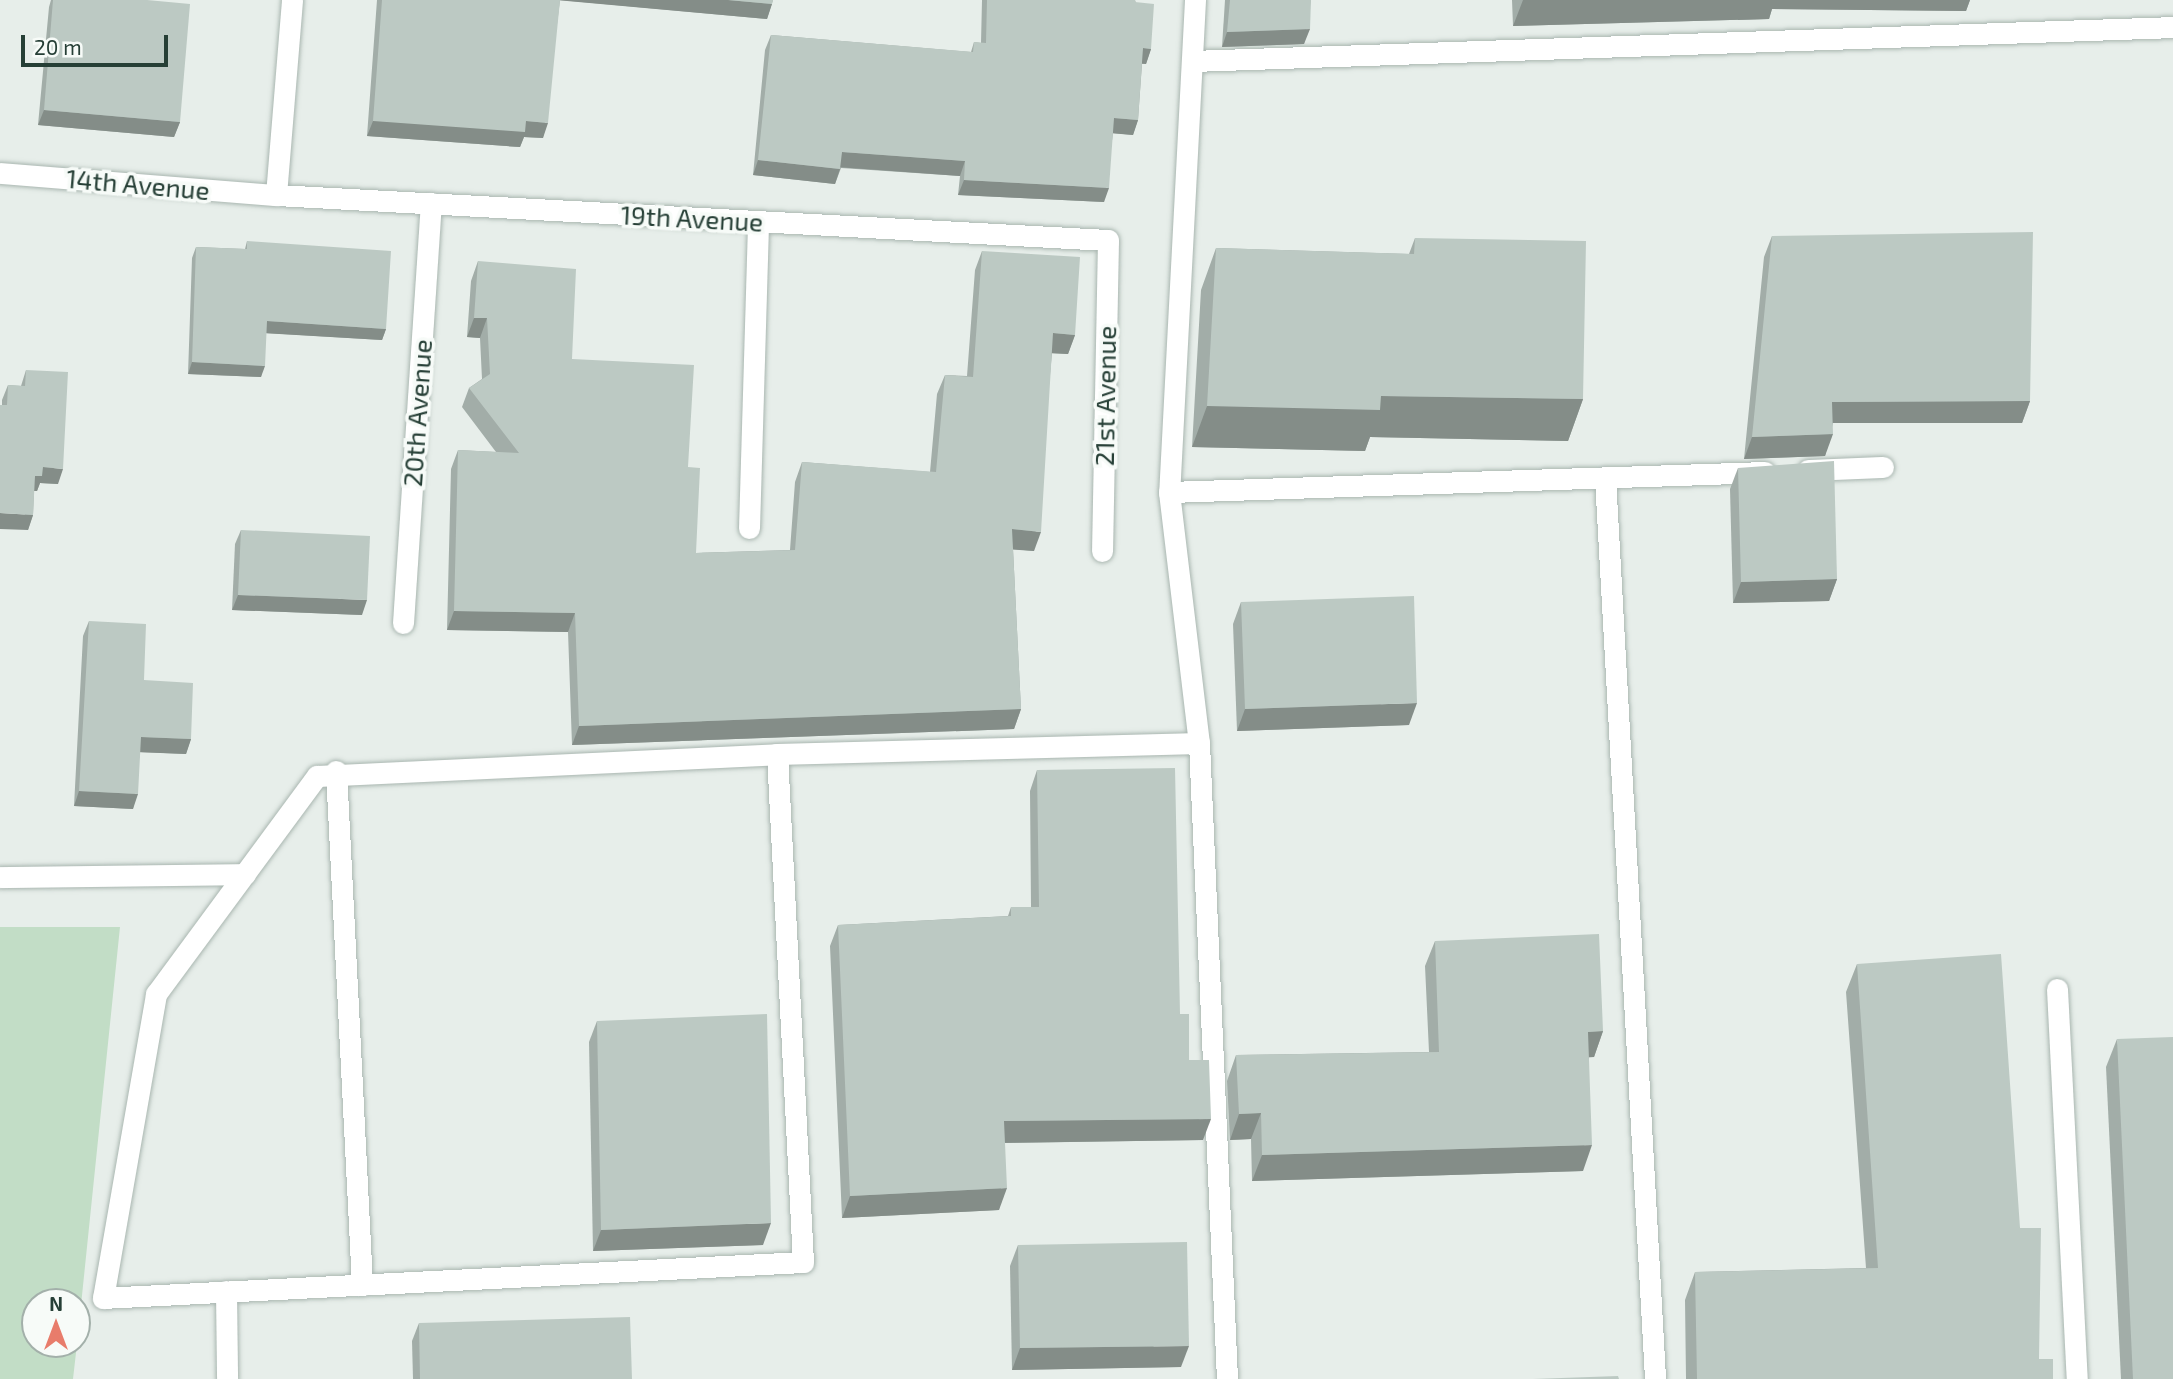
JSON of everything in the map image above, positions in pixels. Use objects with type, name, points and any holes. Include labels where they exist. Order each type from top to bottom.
[{"type":"street","points":[[276,195],[292,0]]},
{"type":"street","points":[[1195,0],[1169,492],[1199,743],[1227,1379]]},
{"type":"street","points":[[1192,61],[2173,27]]},
{"type":"street","name":"14th Avenue","points":[[0,173],[276,195]]},
{"type":"street","name":"19th Avenue","points":[[276,195],[1108,240]]},
{"type":"street","name":"20th Avenue","points":[[403,623],[431,203]]},
{"type":"street","points":[[749,528],[758,222]]},
{"type":"street","name":"21st Avenue","points":[[1102,551],[1108,240]]},
{"type":"street","points":[[1169,492],[1883,467]]},
{"type":"street","points":[[1605,478],[1655,1379]]},
{"type":"street","points":[[776,754],[803,1262],[103,1298],[156,994],[317,776],[336,771],[776,754],[1199,743]]},
{"type":"street","points":[[336,771],[362,1285]]},
{"type":"street","points":[[0,877],[245,874]]},
{"type":"street","points":[[2057,989],[2077,1379]]},
{"type":"street","points":[[226,1291],[227,1379]]},
{"type":"green space","points":[[0,927],[120,927],[83,1288],[21,1288],[21,1358],[75,1358],[73,1379],[0,1379]]},
{"type":"building","points":[[53,0],[147,0],[190,4],[180,122],[44,110]]},
{"type":"building","points":[[382,0],[560,0],[548,123],[526,121],[525,132],[373,121]]},
{"type":"building","points":[[728,0],[773,0],[772,4]]},
{"type":"building","points":[[987,0],[1135,0],[1154,4],[1151,49],[1143,48],[1138,120],[1114,118],[1109,188],[964,180],[965,161],[842,152],[840,169],[758,160],[771,35],[973,52],[974,42],[986,43]]},
{"type":"building","points":[[1230,0],[1311,0],[1310,29],[1227,32]]},
{"type":"building","points":[[2033,232],[2030,401],[1832,402],[1833,434],[1752,437],[1772,236]]},
{"type":"building","points":[[1415,238],[1586,241],[1583,399],[1381,396],[1380,410],[1207,406],[1216,248],[1414,254]]},
{"type":"building","points":[[247,241],[391,251],[386,329],[267,321],[265,366],[192,362],[196,247],[247,249]]},
{"type":"building","points":[[982,251],[1080,257],[1075,335],[1053,333],[1041,532],[1012,529],[1021,709],[579,726],[575,613],[454,611],[458,450],[519,453],[469,388],[490,374],[487,318],[474,318],[478,261],[576,269],[572,359],[694,365],[688,467],[700,468],[696,553],[795,550],[802,462],[936,472],[945,375],[973,377]]},
{"type":"building","points":[[26,370],[68,372],[63,469],[43,467],[42,476],[35,476],[33,515],[0,513],[0,405],[7,405],[8,385],[25,386]]},
{"type":"building","points":[[1834,461],[1837,579],[1741,582],[1738,468]]},
{"type":"building","points":[[241,530],[370,536],[367,600],[238,595]]},
{"type":"building","points":[[1414,596],[1417,703],[1245,709],[1241,602]]},
{"type":"building","points":[[89,621],[146,624],[144,680],[193,683],[191,739],[141,737],[138,794],[79,791]]},
{"type":"building","points":[[1175,768],[1180,1014],[1189,1014],[1189,1060],[1209,1060],[1211,1119],[1004,1121],[1007,1188],[850,1196],[838,925],[1011,916],[1011,907],[1039,907],[1037,770]]},
{"type":"building","points":[[1599,934],[1603,1031],[1588,1032],[1592,1145],[1262,1155],[1261,1113],[1239,1114],[1236,1055],[1439,1052],[1435,941]]},
{"type":"building","points":[[2001,954],[2020,1228],[2041,1228],[2039,1359],[2053,1359],[2053,1379],[1697,1379],[1695,1272],[1878,1268],[1857,964]]},
{"type":"building","points":[[767,1014],[771,1223],[601,1230],[597,1021]]},
{"type":"building","points":[[2173,1037],[2173,1379],[2133,1379],[2117,1039]]},
{"type":"building","points":[[1187,1242],[1189,1346],[1020,1348],[1018,1245]]},
{"type":"building","points":[[630,1317],[632,1379],[420,1379],[419,1323]]},
{"type":"building","points":[[1618,1376],[1619,1379],[1533,1379]]}]
